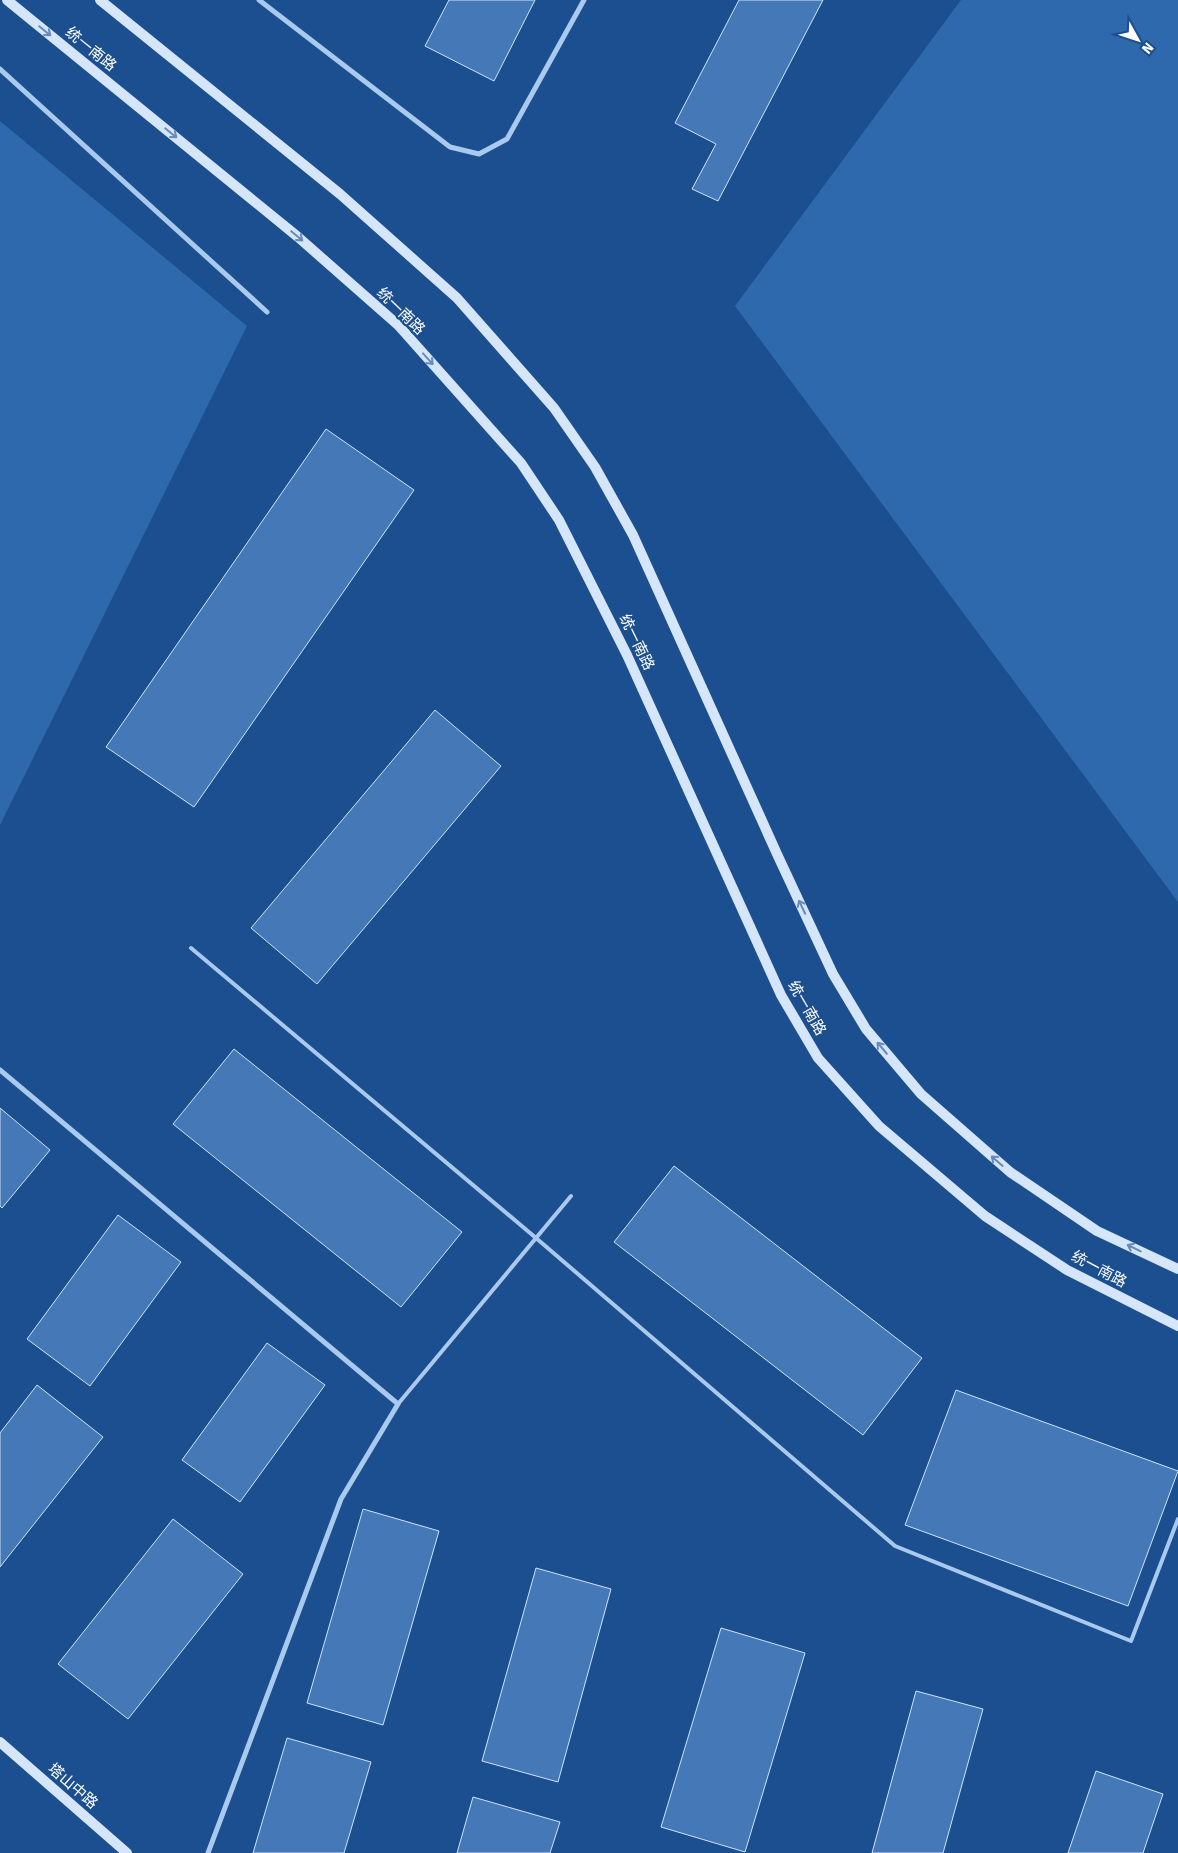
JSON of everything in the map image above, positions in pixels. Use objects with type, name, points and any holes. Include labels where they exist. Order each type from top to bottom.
[{"type":"main road","name":"统一南路","points":[[7,0],[298,236],[398,325],[521,463],[559,520],[628,655],[781,995],[818,1058],[879,1126],[985,1216],[1067,1270],[1178,1326]]},
{"type":"main road","points":[[100,0],[340,194],[457,298],[554,408],[595,467],[633,534],[833,974],[866,1029],[878,1044],[921,1094],[1010,1172],[1097,1231],[1178,1269]]},
{"type":"main road","name":"塔山中路","points":[[0,1742],[127,1853]]},
{"type":"street","points":[[259,0],[450,147],[479,154],[507,140],[584,0]]},
{"type":"street","points":[[0,69],[267,312]]},
{"type":"street","points":[[0,1070],[398,1404],[341,1499],[208,1853]]},
{"type":"lane","points":[[191,948],[536,1238],[895,1546],[1131,1641],[1178,1519]]},
{"type":"lane","points":[[398,1404],[571,1196]]},
{"type":"shaded area","points":[[961,0],[1178,0],[1178,902],[735,306]]},
{"type":"shaded area","points":[[0,121],[247,326],[0,825]]},
{"type":"building","points":[[449,0],[535,0],[494,81],[425,46]]},
{"type":"building","points":[[739,0],[823,0],[718,201],[692,189],[716,144],[675,123]]},
{"type":"building","points":[[326,429],[414,490],[194,807],[106,747]]},
{"type":"building","points":[[435,710],[501,766],[317,984],[251,928]]},
{"type":"building","points":[[234,1049],[462,1232],[401,1307],[173,1124]]},
{"type":"building","points":[[0,1108],[50,1150],[2,1208],[0,1206]]},
{"type":"building","points":[[674,1166],[922,1358],[863,1435],[614,1242]]},
{"type":"building","points":[[118,1215],[181,1262],[90,1386],[27,1339]]},
{"type":"building","points":[[267,1343],[325,1385],[240,1502],[182,1460]]},
{"type":"building","points":[[37,1385],[103,1437],[0,1567],[0,1433]]},
{"type":"building","points":[[956,1390],[1178,1471],[1128,1606],[905,1525]]},
{"type":"building","points":[[363,1509],[439,1531],[383,1725],[307,1703]]},
{"type":"building","points":[[173,1519],[243,1574],[128,1719],[58,1664]]},
{"type":"building","points":[[536,1568],[611,1589],[558,1782],[482,1761]]},
{"type":"building","points":[[721,1628],[805,1653],[745,1852],[661,1827]]},
{"type":"building","points":[[916,1691],[983,1709],[943,1853],[872,1853]]},
{"type":"building","points":[[287,1738],[371,1762],[344,1853],[253,1853]]},
{"type":"building","points":[[1096,1771],[1163,1794],[1143,1853],[1068,1853]]},
{"type":"building","points":[[473,1797],[560,1822],[550,1853],[457,1853]]}]
